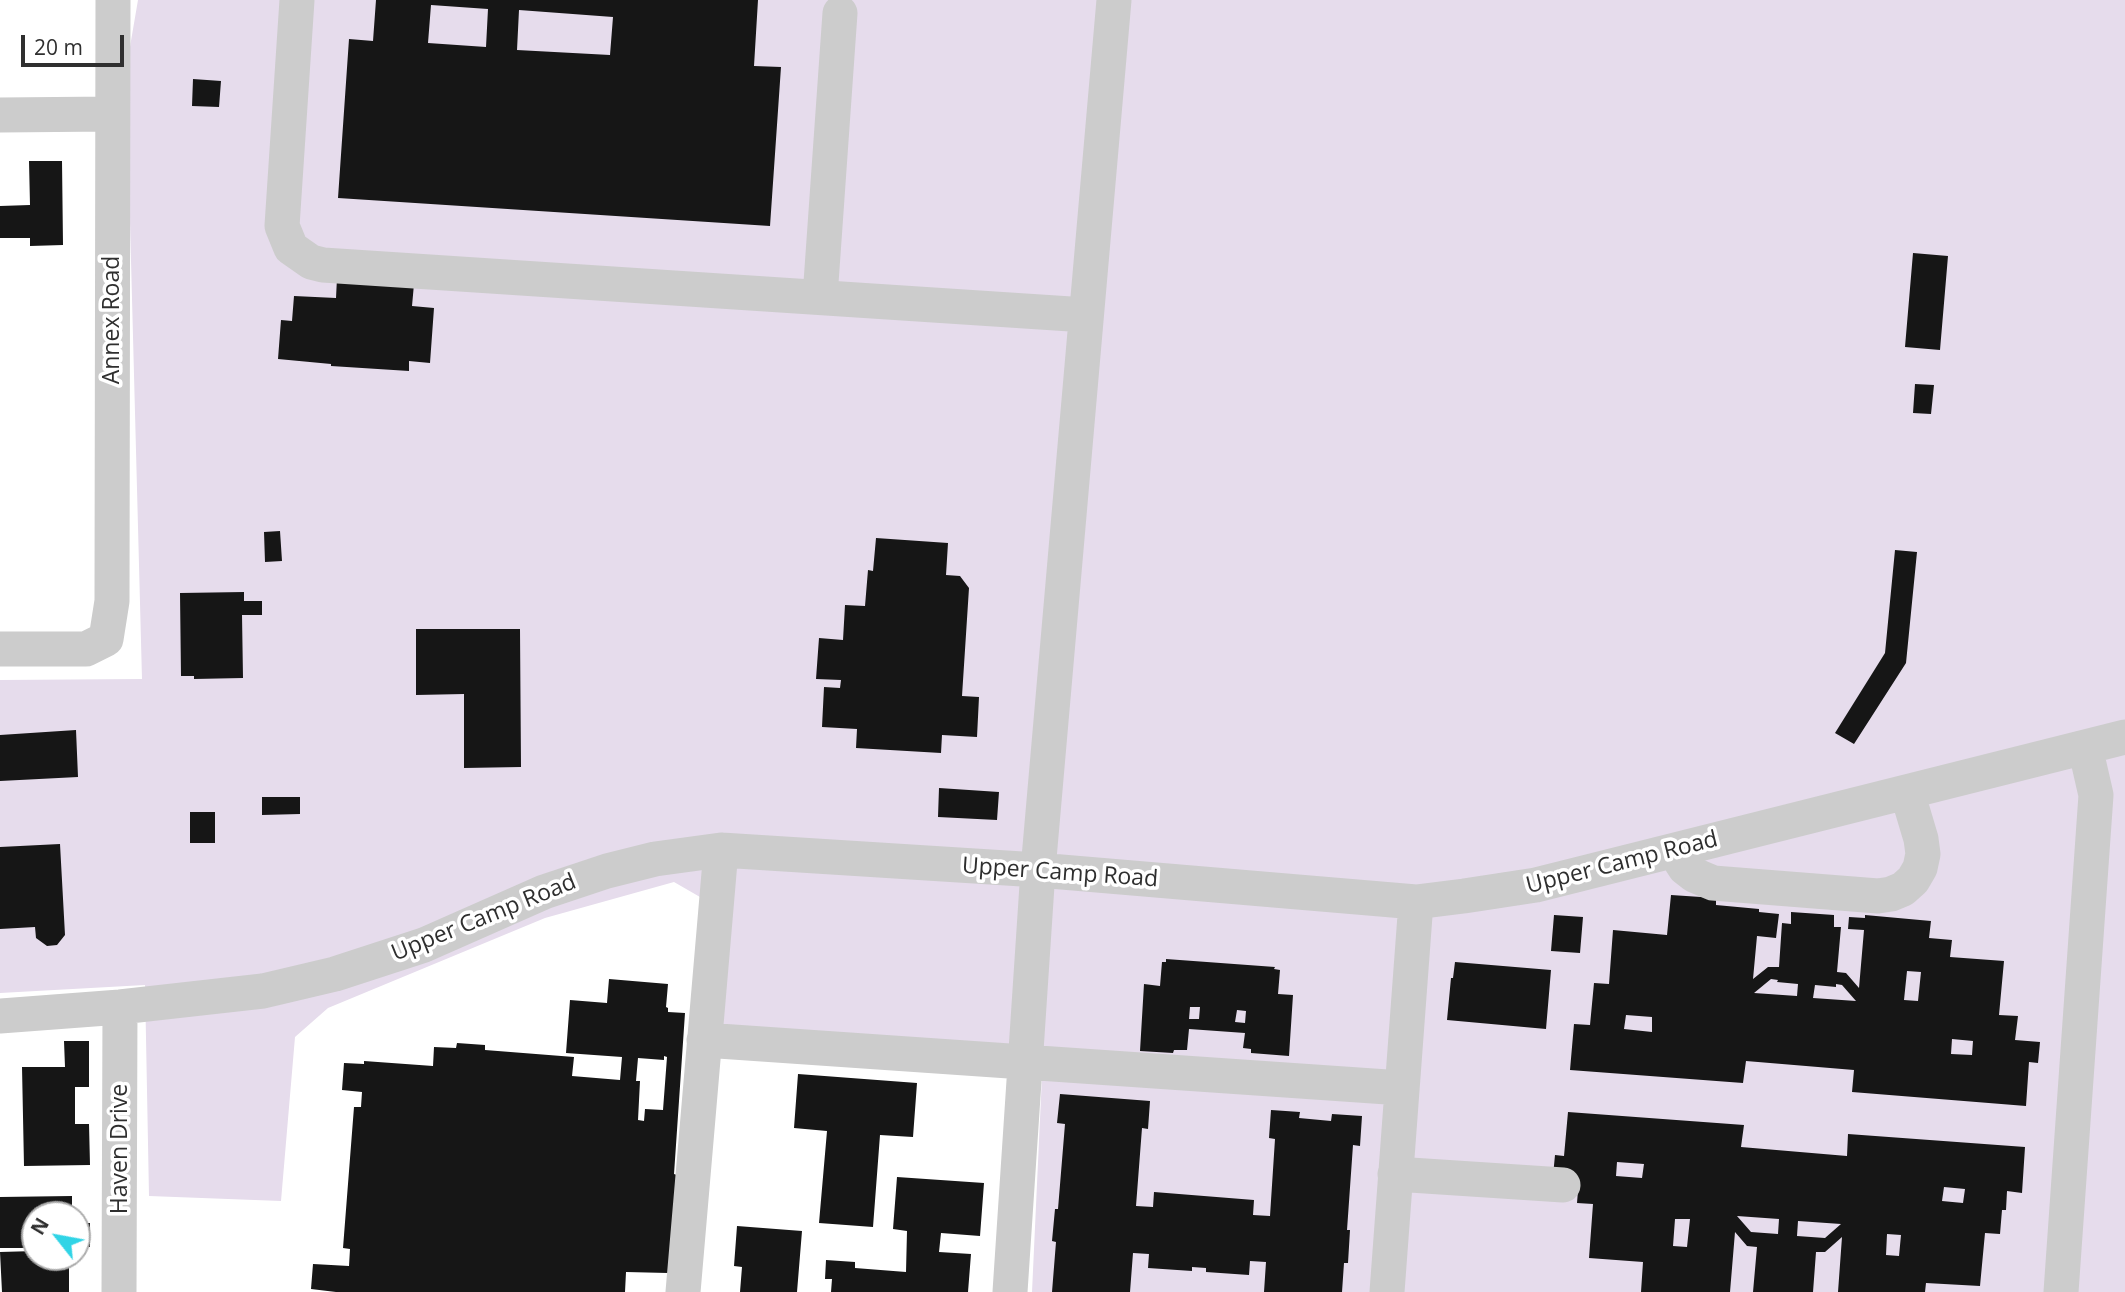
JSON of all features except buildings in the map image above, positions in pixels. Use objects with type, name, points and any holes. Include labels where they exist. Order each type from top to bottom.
[{"type":"street","name":"Annex Road","points":[[0,649],[86,649],[106,639],[112,601],[113,0]]},
{"type":"street","points":[[297,0],[282,215],[285,238],[300,256],[323,265],[1086,315]]},
{"type":"street","points":[[1010,1292],[1038,870],[1114,0]]},
{"type":"street","points":[[820,297],[840,13]]},
{"type":"street","points":[[0,115],[111,114]]},
{"type":"street","name":"Upper Camp Road","points":[[0,1016],[120,1007],[263,991],[335,974],[424,945],[544,892],[595,875],[655,859],[721,850],[1038,870],[1416,902],[1536,885],[2125,737]]},
{"type":"street","points":[[2061,1292],[2096,795],[2085,747]]},
{"type":"street","points":[[1674,850],[1685,868],[1694,876],[1713,883],[1878,896],[1891,894],[1903,889],[1913,880],[1920,868],[1923,854],[1907,792]]},
{"type":"street","points":[[682,1292],[721,850]]},
{"type":"street","points":[[1387,1292],[1416,902]]},
{"type":"street","name":"Haven Drive","points":[[119,1292],[120,1007]]},
{"type":"street","points":[[704,1040],[1402,1088]]},
{"type":"street","points":[[1395,1174],[1563,1185]]},
{"type":"shaded area","points":[[138,0],[2125,0],[2125,1292],[1032,1292],[1043,1054],[716,1029],[726,912],[674,882],[545,918],[328,1008],[295,1037],[281,1201],[149,1196],[145,985],[0,993],[0,680],[142,679],[126,70]]}]
